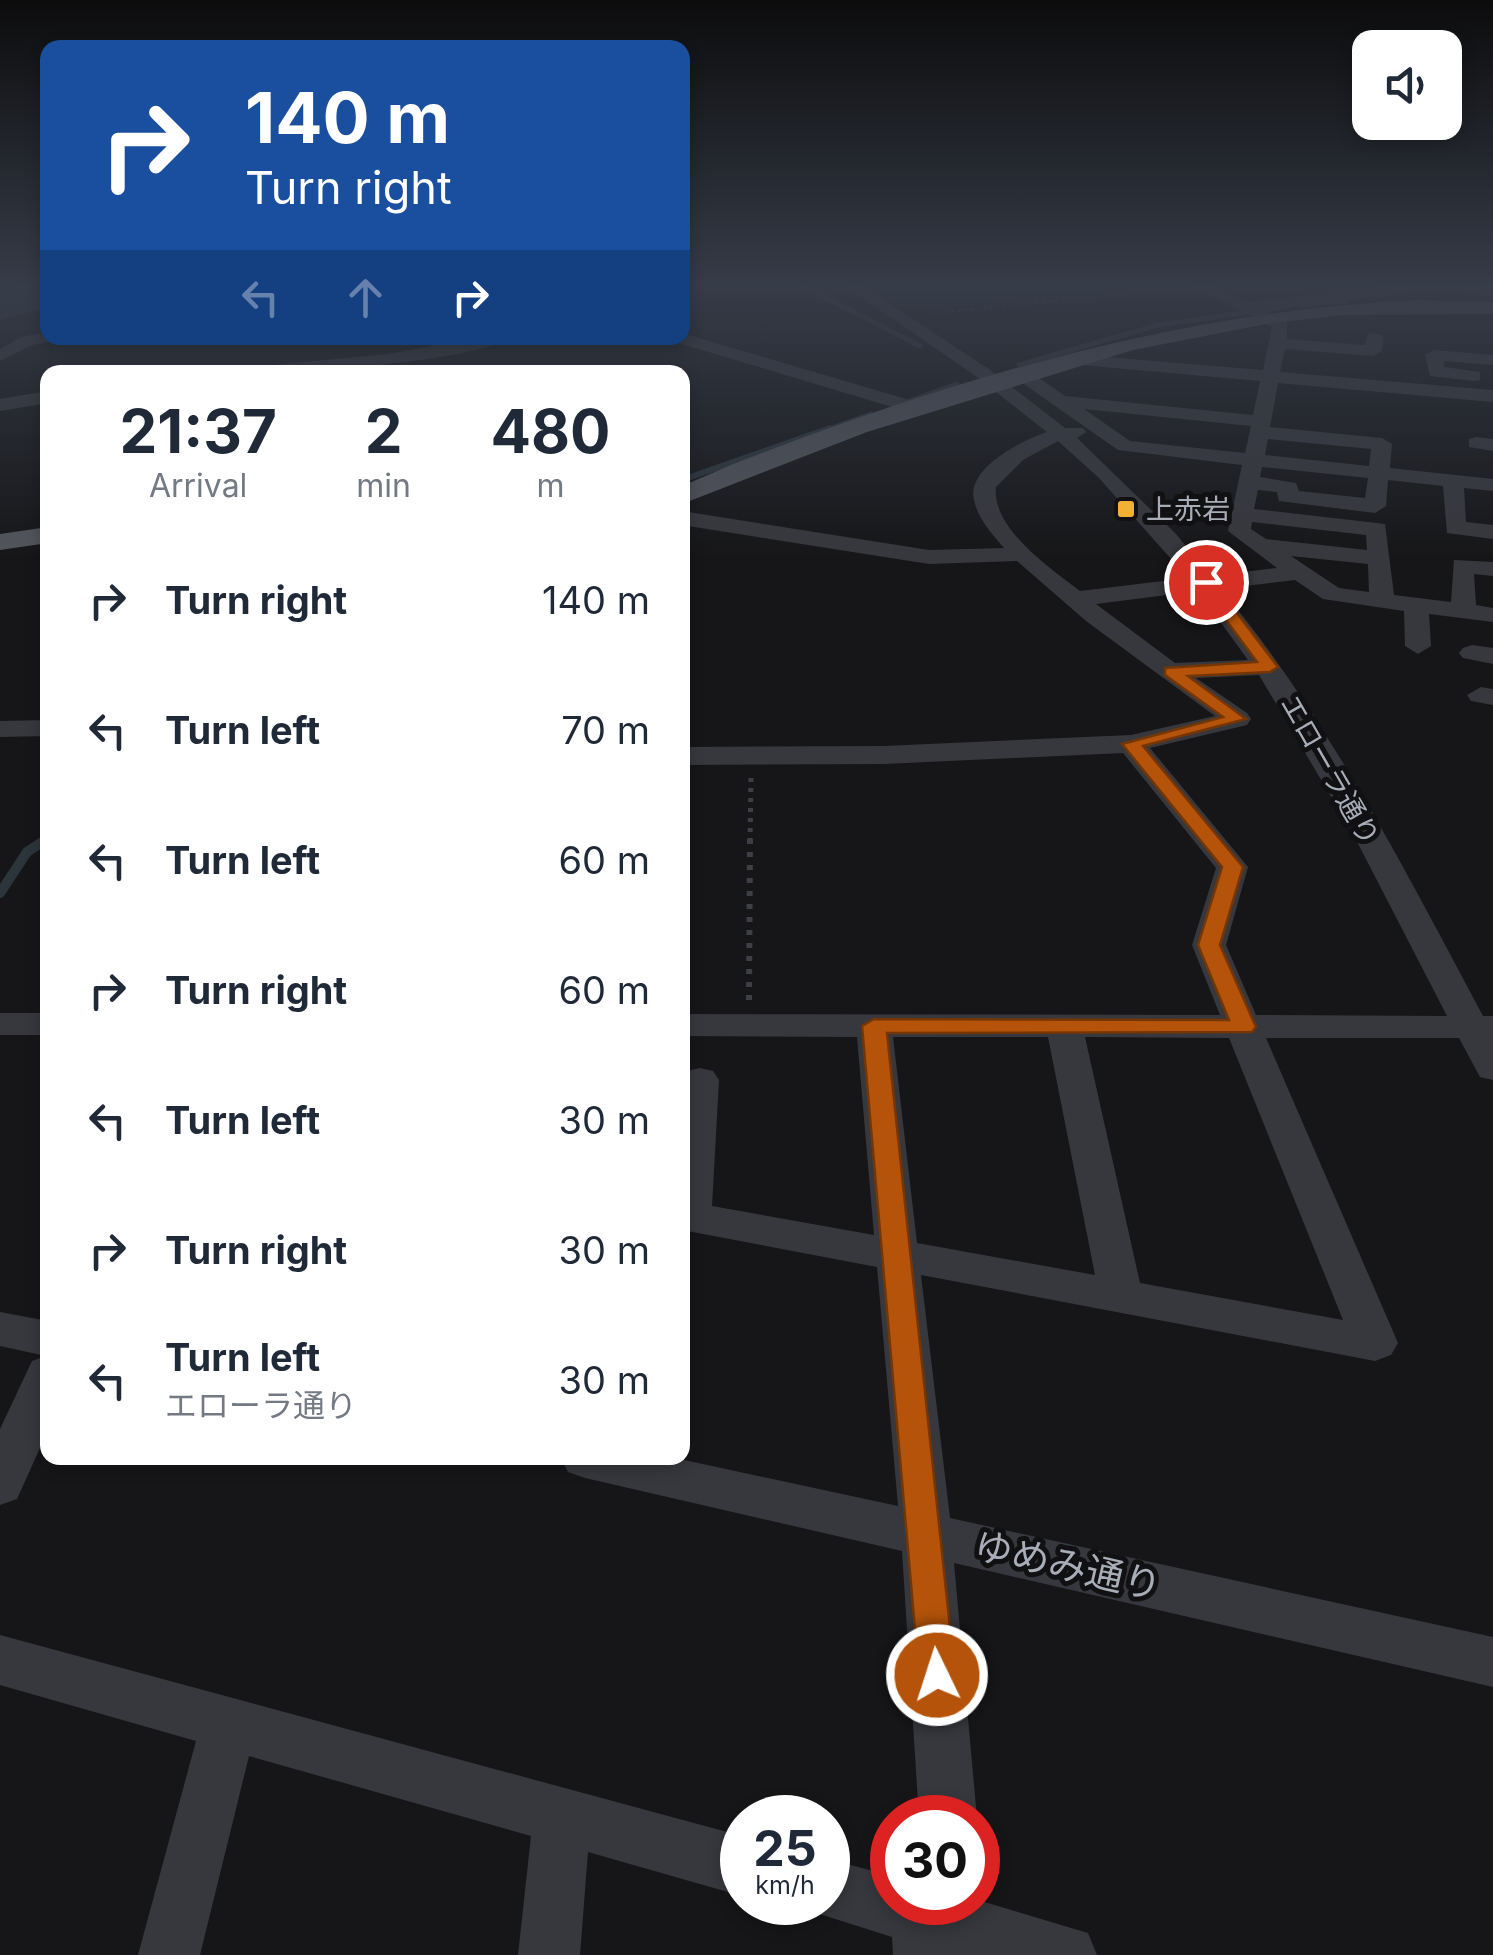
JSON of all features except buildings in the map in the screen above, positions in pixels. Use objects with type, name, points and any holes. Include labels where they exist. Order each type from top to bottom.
[{"type":"main road","points":[[690,492],[753,464],[1010,376]]},
{"type":"main road","points":[[0,542],[40,537]]},
{"type":"street","points":[[809,376],[916,408]]},
{"type":"street","name":"エローラ通り","points":[[984,376],[1060,434],[1118,486],[1206,582],[1270,667],[1482,1027],[1493,1068]]},
{"type":"street","points":[[1025,376],[1125,446],[1249,471],[1380,474],[1493,484]]},
{"type":"street","points":[[1271,376],[1239,532],[1332,594],[1493,615]]},
{"type":"street","points":[[1337,376],[1375,386],[1493,396]]},
{"type":"street","points":[[1059,400],[1374,417],[1375,386]]},
{"type":"street","points":[[0,405],[40,398]]},
{"type":"street","points":[[1249,471],[1289,487],[1287,496],[1375,506],[1382,444],[1265,413]]},
{"type":"street","points":[[690,756],[1131,744],[1237,719],[1078,599],[1023,554],[989,518],[983,495],[989,478],[1036,439],[1102,430]]},
{"type":"street","points":[[1420,456],[1493,462]]},
{"type":"street","points":[[1453,481],[1455,528],[1493,532]]},
{"type":"street","points":[[1241,514],[1377,529],[1382,601]]},
{"type":"street","points":[[690,519],[929,557],[1023,554]]},
{"type":"street","points":[[1258,546],[1378,558]]},
{"type":"street","points":[[1464,611],[1462,566],[1493,569]]},
{"type":"street","points":[[1078,599],[1299,572]]},
{"type":"street","points":[[1416,605],[1418,646]]},
{"type":"street","points":[[1171,671],[1270,667]]},
{"type":"street","points":[[0,730],[40,728]]},
{"type":"street","points":[[690,1217],[1376,1343],[1209,945],[1232,867],[1131,744]]},
{"type":"street","points":[[0,1024],[40,1024]]},
{"type":"street","points":[[690,1025],[1482,1027]]},
{"type":"street","points":[[874,1026],[926,1532],[946,1795]]},
{"type":"street","points":[[1064,1026],[1121,1296]]},
{"type":"street","points":[[690,1185],[700,1080]]},
{"type":"street","points":[[0,1328],[40,1337]]},
{"type":"street","points":[[0,1484],[40,1392]]},
{"type":"street","name":"ゆめみ通り","points":[[617,1465],[1493,1662]]},
{"type":"street","points":[[0,1660],[720,1860]]},
{"type":"street","points":[[169,1955],[229,1723]]},
{"type":"street","points":[[549,1955],[562,1816]]},
{"type":"street","points":[[943,1925],[1066,1955]]},
{"type":"path","points":[[749,1026],[747,889],[752,756]]},
{"type":"waterway","points":[[901,404],[957,384]]},
{"type":"waterway","points":[[823,431],[871,414]]},
{"type":"waterway","points":[[690,477],[830,428]]},
{"type":"waterway","points":[[0,893],[27,852],[40,844]]},
{"type":"place","name":"上赤岩","points":[[1126,509]]},
{"type":"route","points":[[937,1675],[874,1026],[1244,1027],[1209,945],[1232,867],[1131,744],[1237,719],[1171,671],[1270,667],[1206,582]]}]
